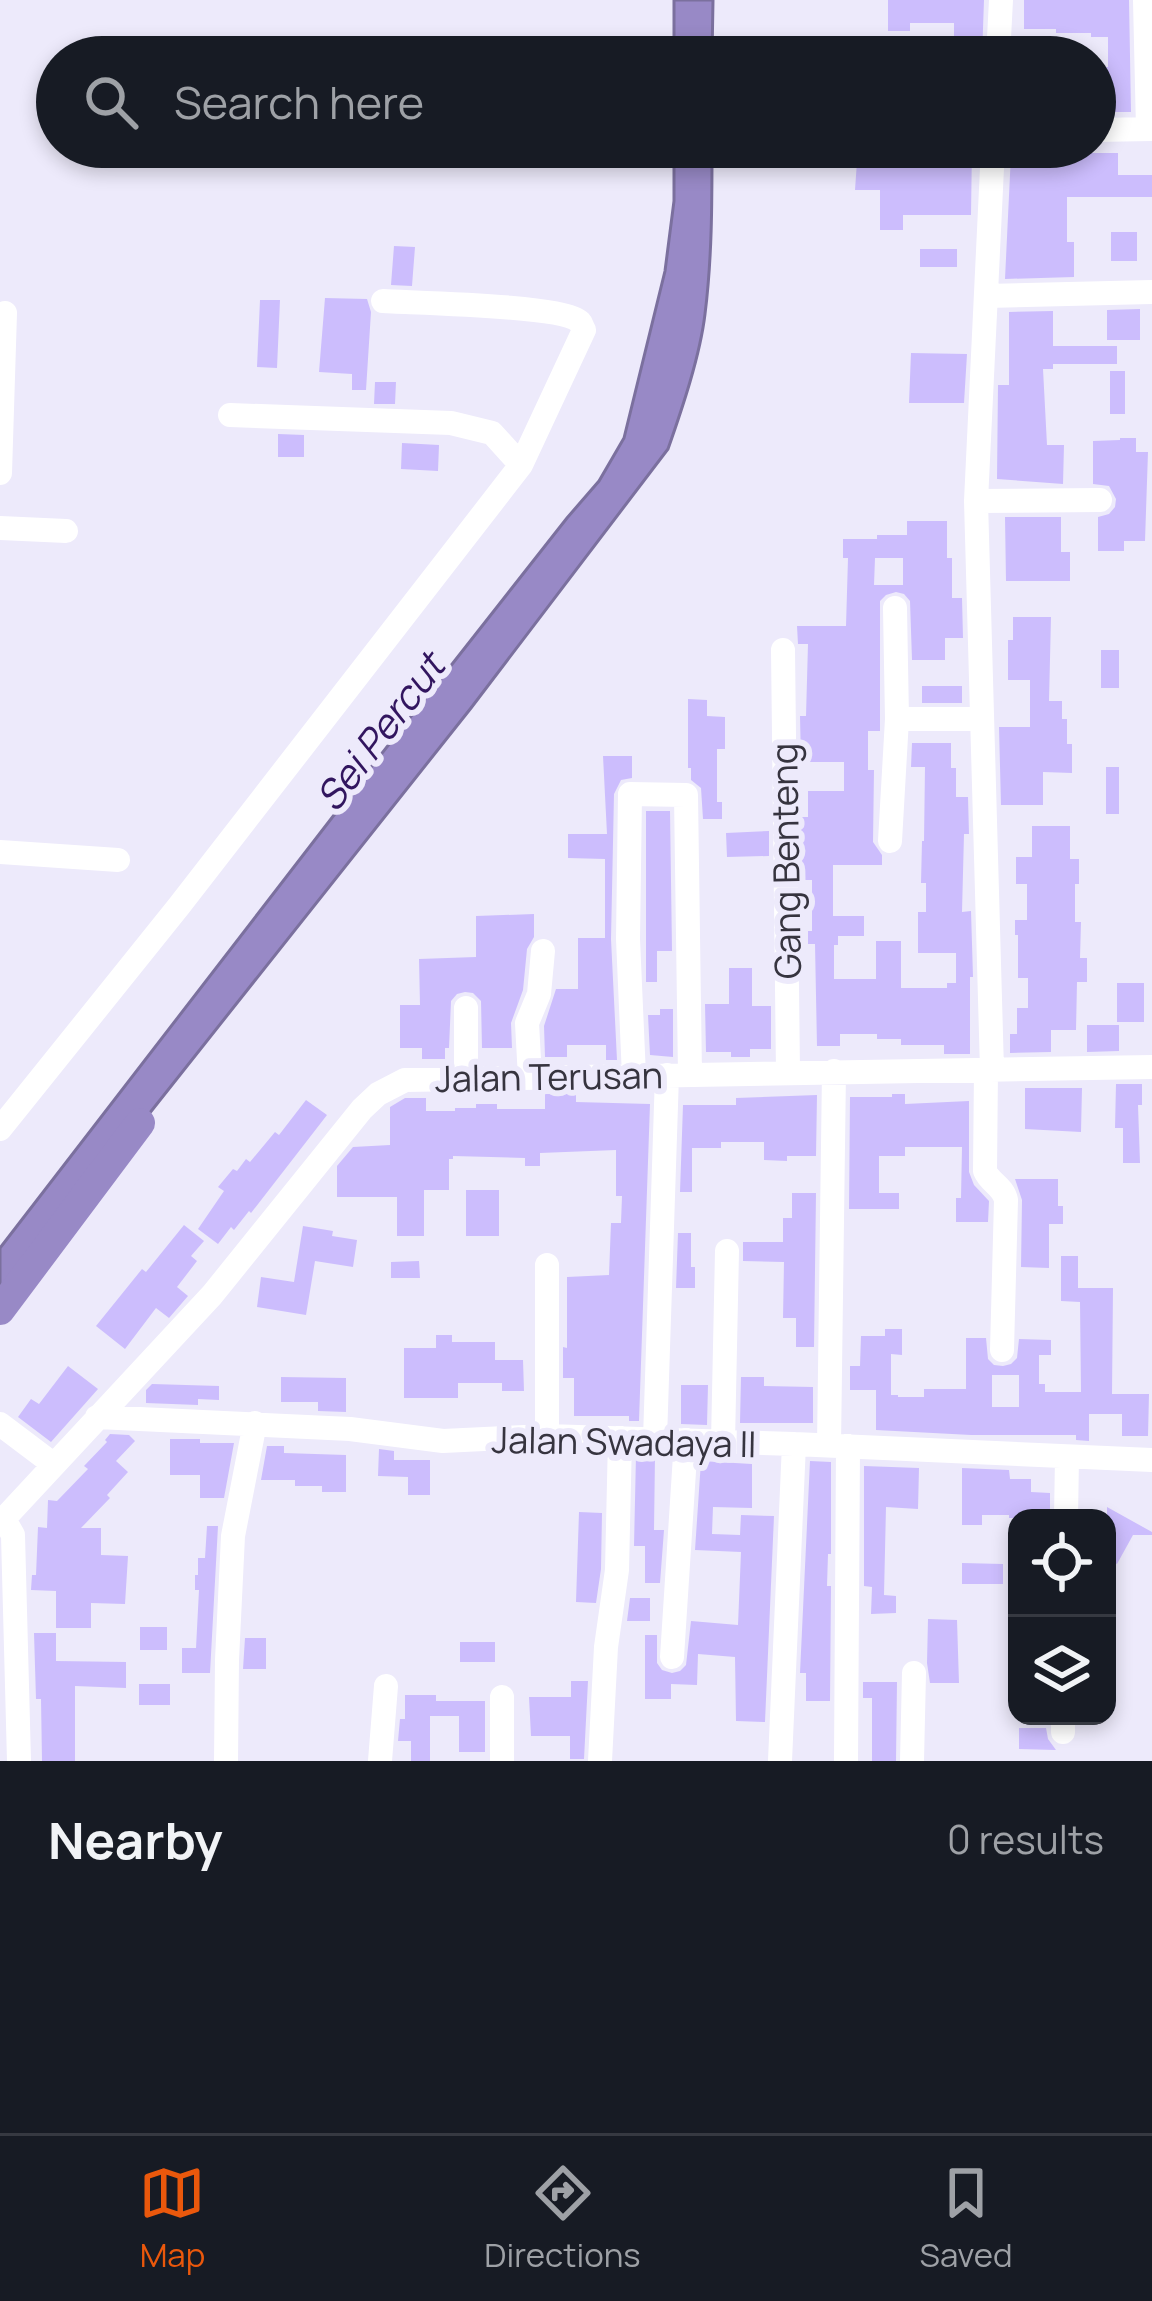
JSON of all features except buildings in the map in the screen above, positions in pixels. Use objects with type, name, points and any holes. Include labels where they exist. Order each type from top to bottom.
[{"type":"street","points":[[999,36],[1001,0]]},
{"type":"street","points":[[1116,130],[1150,129],[1145,0]]},
{"type":"street","points":[[992,168],[976,501],[989,1069],[985,1171],[1006,1200],[1003,1350]]},
{"type":"street","points":[[986,296],[1152,292]]},
{"type":"street","points":[[0,1129],[520,465],[584,330],[578,320],[530,310],[383,301]]},
{"type":"street","points":[[0,473],[5,313]]},
{"type":"street","points":[[230,415],[451,423],[483,431],[520,465]]},
{"type":"street","points":[[976,501],[1100,500]]},
{"type":"street","points":[[0,528],[66,531]]},
{"type":"street","points":[[890,841],[897,719],[895,608]]},
{"type":"street","name":"Gang Benteng","points":[[783,650],[788,1072]]},
{"type":"street","points":[[897,719],[982,719]]},
{"type":"street","points":[[634,1076],[628,939],[630,794],[686,795],[678,1075],[655,1439]]},
{"type":"street","points":[[0,852],[118,860]]},
{"type":"street","points":[[530,1078],[527,1022],[539,994],[543,951]]},
{"type":"street","points":[[466,1008],[466,1079]]},
{"type":"street","name":"Jalan Terusan","points":[[2,1521],[212,1295],[336,1140],[378,1094],[405,1079],[1152,1067]]},
{"type":"street","points":[[834,1071],[846,1761]]},
{"type":"street","points":[[723,1442],[727,1252]]},
{"type":"street","points":[[547,1265],[547,1436]]},
{"type":"street","name":"Jalan Swadaya II","points":[[97,1417],[350,1429],[443,1442],[547,1436],[1152,1460]]},
{"type":"street","points":[[0,1424],[53,1464]]},
{"type":"street","points":[[226,1761],[233,1536],[255,1424]]},
{"type":"street","points":[[600,1761],[606,1647],[617,1570],[620,1438]]},
{"type":"street","points":[[672,1657],[686,1440]]},
{"type":"street","points":[[780,1761],[794,1444]]},
{"type":"street","points":[[1066,1509],[1067,1457]]},
{"type":"street","points":[[2,1521],[13,1535],[19,1761]]},
{"type":"street","points":[[912,1761],[914,1673]]},
{"type":"street","points":[[380,1761],[386,1686]]},
{"type":"street","points":[[502,1697],[502,1761]]},
{"type":"shaded area","points":[[674,0],[713,0],[712,36],[674,36]]},
{"type":"shaded area","name":"Sei Percut","points":[[674,168],[712,168],[703,330],[668,449],[0,1308],[0,1248],[599,481],[624,438],[665,271]]},
{"type":"waterway","name":"Sei Percut","points":[[0,1310],[140,1123]]}]
